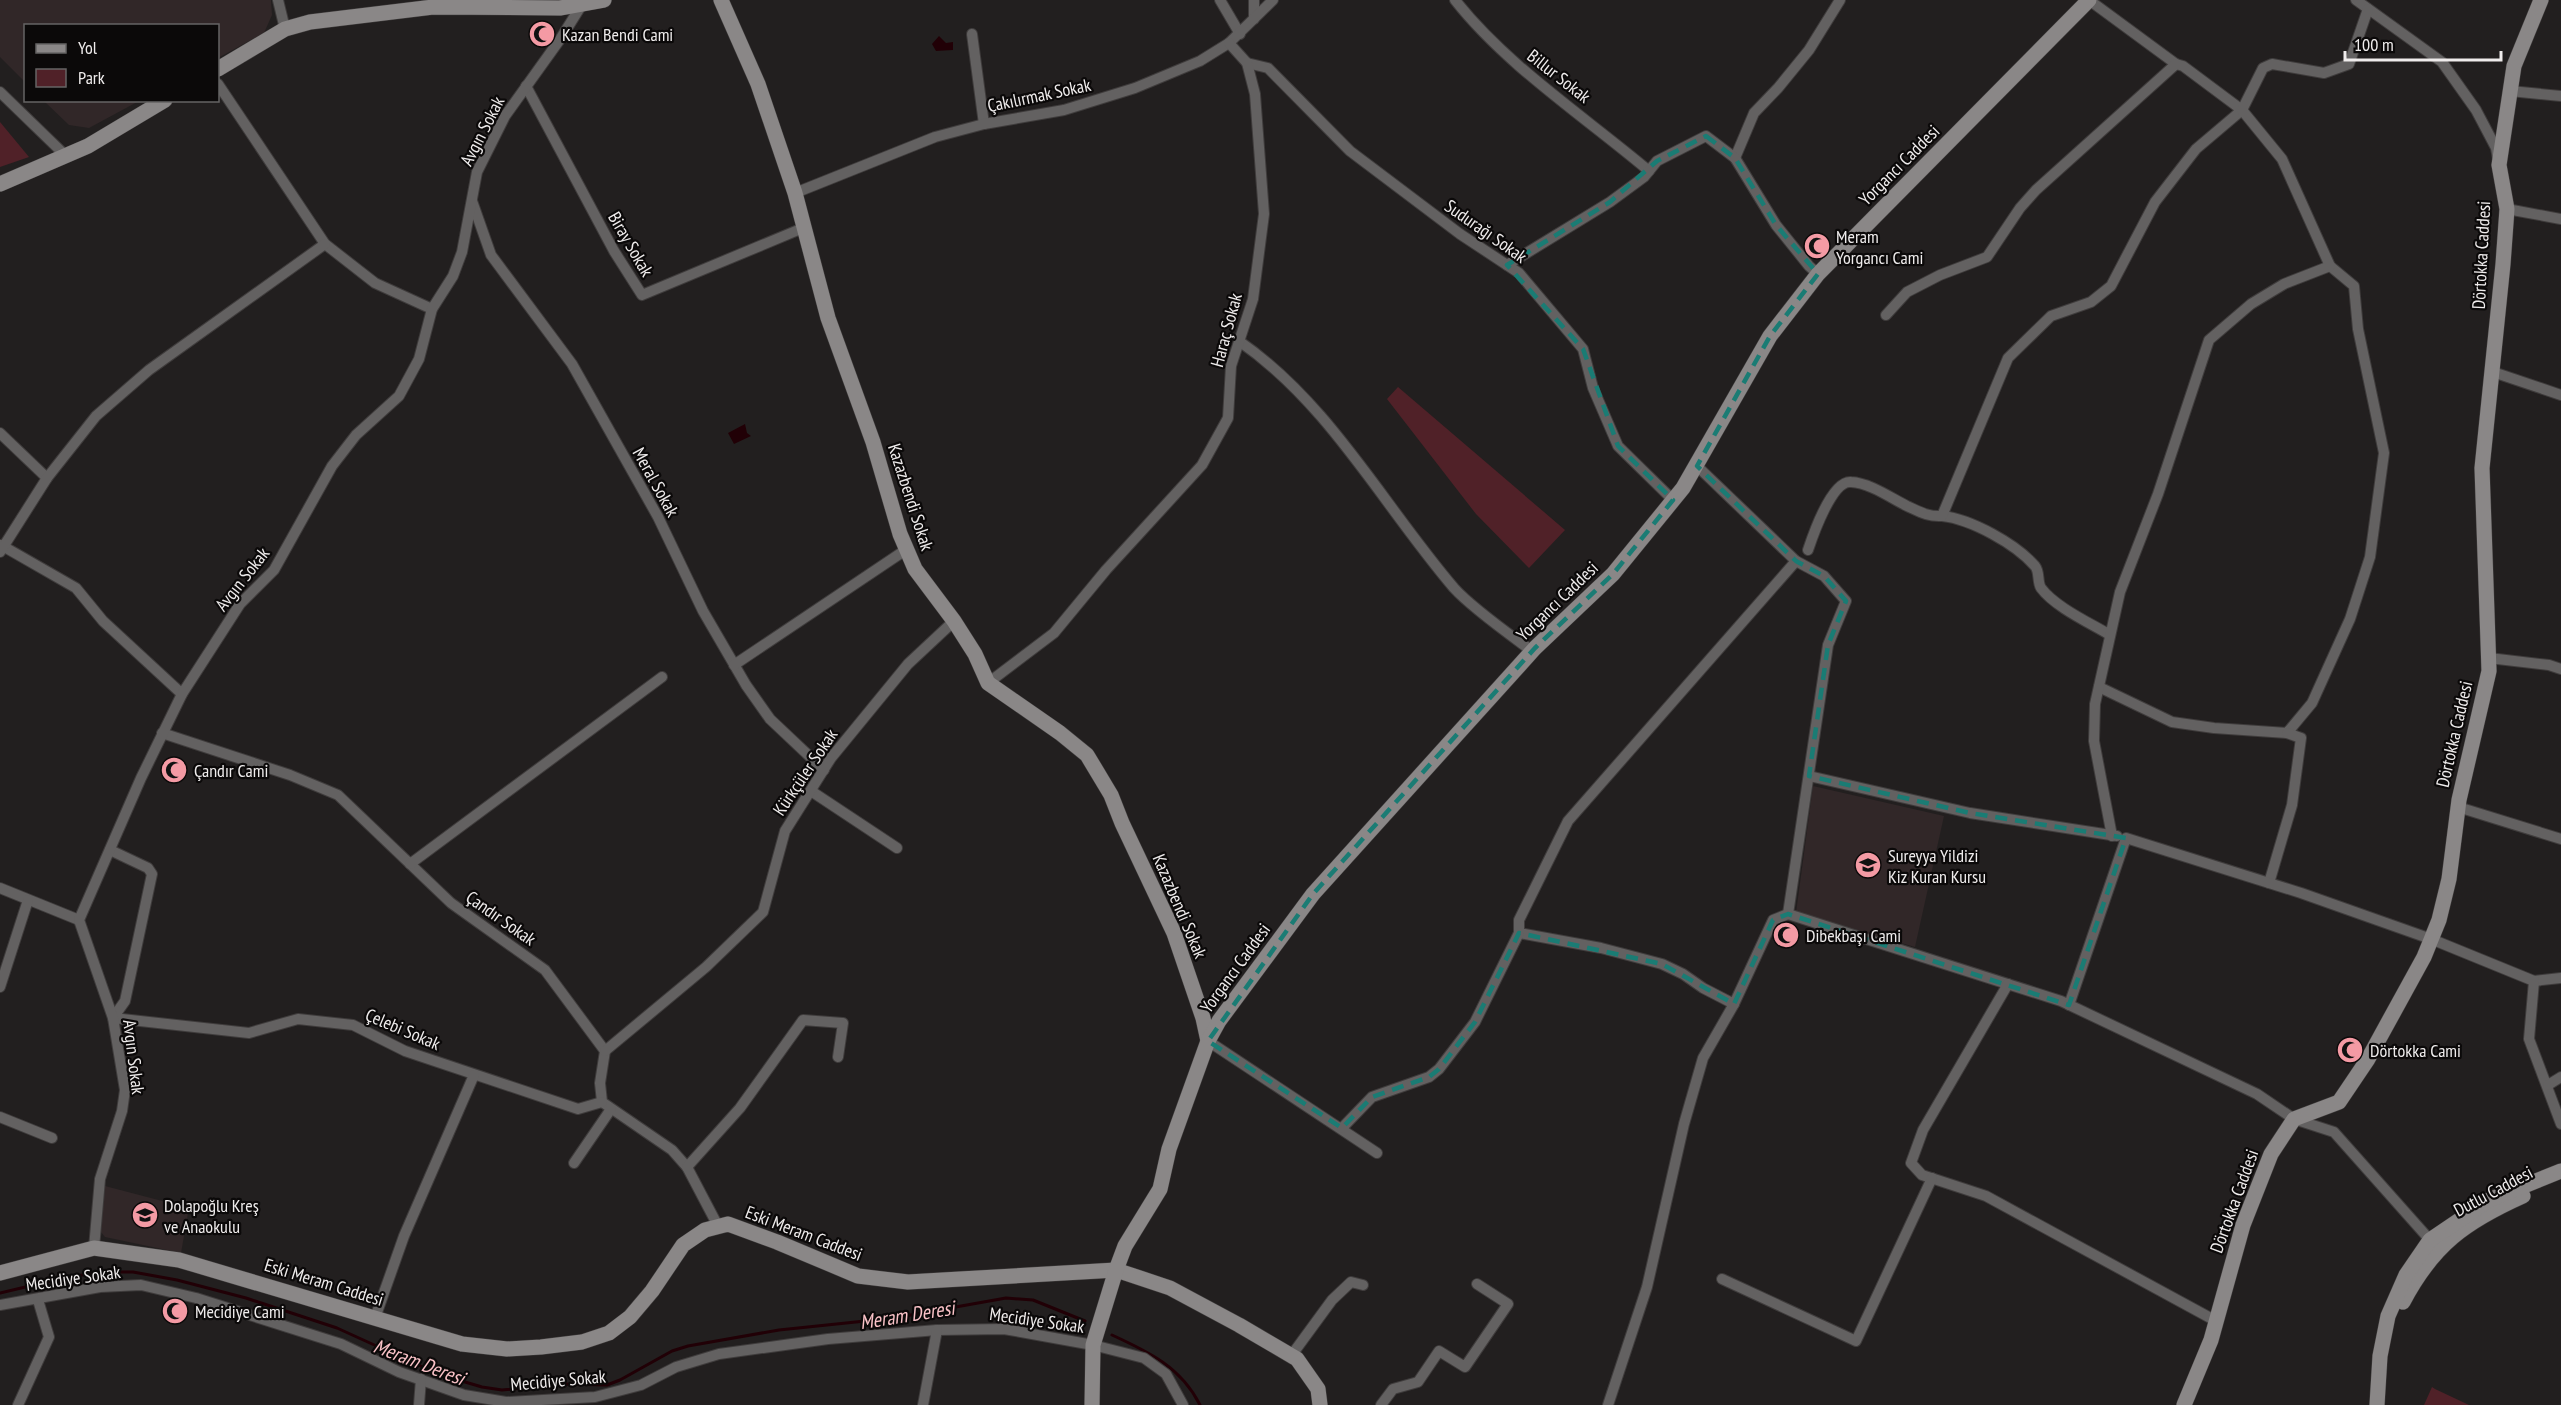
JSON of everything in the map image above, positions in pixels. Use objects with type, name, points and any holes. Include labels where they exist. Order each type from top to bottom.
[{"type":"street","points":[[278,0],[285,30]]},
{"type":"street","points":[[219,68],[285,30],[310,22],[434,7],[533,9],[604,0]]},
{"type":"street","name":"Kazazbendi Sokak","points":[[721,0],[758,84],[795,193],[803,228],[813,254],[828,318],[873,442],[900,534],[915,569],[954,621],[975,654],[988,682],[1087,755],[1111,795],[1174,933],[1203,1018],[1208,1041]]},
{"type":"street","points":[[1220,0],[1240,34]]},
{"type":"street","points":[[1254,0],[1254,19]]},
{"type":"street","name":"Çakılırmak Sokak","points":[[795,193],[935,137],[984,124],[1064,110],[1135,88],[1200,61],[1229,43],[1273,0]]},
{"type":"street","name":"Billur Sokak","points":[[1455,0],[1480,31],[1519,66],[1649,171]]},
{"type":"street","points":[[1735,158],[1754,113],[1809,50],[1840,0]]},
{"type":"street","points":[[2089,0],[2242,110],[2282,159],[2330,266],[2354,286],[2358,329],[2384,453],[2370,557],[2350,619],[2312,703],[2287,733]]},
{"type":"street","name":"Yorgancı Caddesi","points":[[1092,1405],[1093,1345],[1116,1269],[1125,1246],[1160,1189],[1169,1149],[1208,1041],[1219,1021],[1313,894],[1532,651],[1613,574],[1673,500],[1697,465],[1770,336],[1818,274],[2089,0]]},
{"type":"street","points":[[2356,0],[2442,62],[2476,110],[2496,148],[2499,165]]},
{"type":"street","name":"Dörtokka Caddesi","points":[[2184,1405],[2216,1321],[2242,1225],[2271,1154],[2294,1119],[2339,1102],[2368,1059],[2424,957],[2449,879],[2458,807],[2489,671],[2482,468],[2507,209],[2499,165],[2514,66],[2541,0]]},
{"type":"street","name":"Avgın Sokak","points":[[94,1248],[100,1179],[122,1112],[125,1090],[113,1018],[79,920],[162,733],[182,694],[240,604],[274,570],[332,466],[356,435],[399,396],[419,359],[432,309],[453,276],[462,252],[477,172],[505,116],[561,38],[581,3]]},
{"type":"street","points":[[1942,516],[2008,358],[2051,316],[2091,302],[2111,286],[2155,202],[2196,149],[2242,110],[2263,68],[2272,63],[2325,73],[2349,64],[2368,9]]},
{"type":"street","points":[[972,34],[984,124]]},
{"type":"street","name":"Haraç Sokak","points":[[988,682],[1054,633],[1121,553],[1202,465],[1228,418],[1231,366],[1253,299],[1264,214],[1255,94],[1247,63],[1229,43]]},
{"type":"street","name":"Sudurağı Sokak","points":[[1247,63],[1268,68],[1350,151],[1460,234],[1519,273],[1583,349],[1593,388],[1618,446],[1673,500]]},
{"type":"street","points":[[1886,315],[1907,292],[1940,275],[1987,257],[2020,208],[2036,190],[2176,64]]},
{"type":"street","points":[[219,85],[325,244],[375,282],[432,309]]},
{"type":"street","name":"Biray Sokak","points":[[526,86],[614,251],[642,295],[803,228]]},
{"type":"street","points":[[2510,91],[2561,96]]},
{"type":"street","points":[[0,92],[66,156]]},
{"type":"street","points":[[0,184],[66,156],[161,102]]},
{"type":"street","points":[[1507,265],[1610,202],[1649,171],[1657,161],[1706,136],[1735,158],[1776,225],[1818,274]]},
{"type":"street","name":"Meral Sokak","points":[[472,200],[491,255],[572,364],[658,517],[703,611],[734,665],[770,718],[824,770]]},
{"type":"street","points":[[2507,209],[2561,219]]},
{"type":"street","points":[[182,694],[103,621],[76,588],[2,548],[47,478],[96,416],[140,378],[325,244]]},
{"type":"street","points":[[2112,836],[2094,741],[2095,704],[2120,592],[2158,494],[2209,340],[2251,304],[2284,284],[2330,266]]},
{"type":"street","points":[[1239,341],[1267,360],[1340,439],[1456,590],[1532,651]]},
{"type":"street","points":[[2493,372],[2561,395]]},
{"type":"street","points":[[0,433],[47,478]]},
{"type":"street","points":[[1697,465],[1796,561],[1824,576],[1846,601],[1828,645],[1788,914]]},
{"type":"street","points":[[1808,550],[1818,522],[1837,490],[1843,483],[1850,481],[1867,486],[1930,517],[1953,517],[1980,528],[2024,556],[2037,568],[2040,587],[2062,606],[2110,635]]},
{"type":"street","points":[[734,665],[907,549]]},
{"type":"street","points":[[1342,1128],[1372,1097],[1430,1077],[1439,1069],[1475,1022],[1519,933],[1519,920],[1568,821],[1796,561]]},
{"type":"street","name":"Kürkçüler Sokak","points":[[605,1051],[705,967],[763,912],[785,831],[831,758],[908,664],[954,621]]},
{"type":"street","points":[[2488,658],[2549,665],[2561,669]]},
{"type":"street","points":[[410,864],[662,677]]},
{"type":"street","points":[[2099,687],[2172,722],[2214,728],[2287,733],[2301,738],[2292,805],[2269,883]]},
{"type":"street","name":"Çandır Sokak","points":[[162,733],[290,775],[338,795],[451,903],[545,970],[605,1051]]},
{"type":"street","points":[[1809,776],[1970,813],[2126,838],[2269,883],[2431,939],[2534,981],[2561,978]]},
{"type":"street","points":[[811,791],[897,848]]},
{"type":"street","points":[[2458,807],[2561,839]]},
{"type":"street","points":[[2070,1005],[2126,838]]},
{"type":"street","points":[[110,850],[148,868],[152,874],[125,1001],[113,1018]]},
{"type":"street","points":[[0,888],[79,920]]},
{"type":"street","points":[[0,987],[28,900]]},
{"type":"street","points":[[1608,1405],[1647,1287],[1684,1124],[1703,1058],[1734,1004],[1773,920],[1788,914],[2070,1005],[2257,1094],[2294,1119],[2334,1132],[2430,1240]]},
{"type":"street","points":[[1519,933],[1601,948],[1662,964],[1734,1004]]},
{"type":"street","points":[[2534,981],[2529,1039],[2561,1124]]},
{"type":"street","points":[[2008,984],[1923,1130],[1911,1163],[1922,1176],[1986,1196],[2216,1321]]},
{"type":"street","name":"Çelebi Sokak","points":[[113,1018],[249,1033],[298,1019],[352,1025],[405,1051],[578,1109],[607,1106]]},
{"type":"street","points":[[687,1167],[740,1108],[803,1020],[843,1023],[837,1057]]},
{"type":"street","points":[[1208,1041],[1377,1153]]},
{"type":"street","points":[[605,1051],[600,1083],[607,1106],[672,1150],[687,1167],[718,1226]]},
{"type":"street","points":[[375,1318],[404,1236],[474,1075]]},
{"type":"street","points":[[2547,1085],[2561,1077]]},
{"type":"street","points":[[573,1162],[607,1106]]},
{"type":"street","points":[[0,1117],[52,1138]]},
{"type":"street","name":"Dutlu Caddesi","points":[[2377,1405],[2380,1356],[2388,1316],[2406,1275],[2430,1240],[2489,1200],[2561,1171]]},
{"type":"street","points":[[1722,1279],[1856,1341],[1932,1178]]},
{"type":"street","name":"Dutlu Caddesi","points":[[2385,1405],[2388,1358],[2401,1306],[2439,1247],[2468,1224],[2561,1179]]},
{"type":"street","name":"Eski Meram Caddesi","points":[[0,1273],[94,1248],[179,1260],[462,1344],[507,1349],[582,1342],[609,1333],[630,1317],[652,1291],[683,1245],[705,1230],[728,1224],[858,1276],[908,1282],[1116,1269],[1170,1288],[1297,1359],[1318,1389],[1320,1405]]},
{"type":"street","points":[[1291,1356],[1332,1300],[1351,1282],[1363,1285]]},
{"type":"street","points":[[1381,1405],[1393,1389],[1418,1382],[1439,1351],[1465,1367],[1508,1304],[1477,1284]]},
{"type":"street","name":"Mecidiye Sokak","points":[[0,1305],[38,1300],[100,1287],[141,1286],[195,1298],[341,1344],[399,1372],[464,1395],[506,1401],[594,1397],[641,1385],[676,1367],[719,1354],[828,1339],[937,1330],[1004,1329],[1093,1345],[1143,1358],[1166,1374],[1183,1405]]},
{"type":"street","points":[[18,1405],[49,1337],[38,1300]]},
{"type":"street","points":[[923,1405],[937,1330]]},
{"type":"street","points":[[419,1405],[421,1379]]},
{"type":"highlighted area","points":[[1706,136],[1735,158],[1776,225],[1818,274],[1770,336],[1697,466],[1796,561],[1824,576],[1846,601],[1828,645],[1809,776],[1970,813],[2126,838],[2069,1005],[1788,914],[1773,920],[1734,1004],[1662,964],[1519,933],[1475,1022],[1439,1069],[1429,1077],[1372,1097],[1342,1128],[1208,1041],[1313,894],[1535,648],[1613,574],[1673,500],[1618,446],[1583,349],[1507,265],[1610,202],[1657,161]]},
{"type":"shaded area","points":[[0,0],[271,0],[272,15],[264,33],[219,57],[219,24],[24,24],[24,81],[0,57]]},
{"type":"shaded area","points":[[939,36],[946,43],[953,42],[953,50],[936,51],[932,44]]},
{"type":"shaded area","points":[[45,102],[137,102],[89,128],[69,125]]},
{"type":"shaded area","points":[[745,424],[747,433],[751,436],[734,444],[728,433]]},
{"type":"shaded area","name":"Sureyya Yildizi Kiz Kuran Kursu","points":[[1813,786],[1944,816],[1915,947],[1796,913]]},
{"type":"shaded area","name":"Dolapoğlu Kreş ve Anaokulu","points":[[105,1186],[189,1208],[181,1253],[105,1237],[101,1232]]},
{"type":"green space","points":[[0,122],[29,157],[0,167]]},
{"type":"green space","points":[[1398,387],[1565,530],[1529,568],[1476,514],[1387,399]]},
{"type":"green space","points":[[2432,1387],[2435,1389],[2469,1405],[2424,1405]]},
{"type":"waterway","name":"Meram Deresi","points":[[0,1293],[63,1278],[102,1272],[133,1272],[177,1280],[246,1298],[337,1328],[438,1374],[482,1387],[502,1390],[562,1384],[607,1385],[672,1351],[688,1346],[779,1330],[894,1318],[1006,1298],[1033,1300],[1085,1321]]},
{"type":"waterway","name":"Meram Deresi","points":[[1112,1335],[1163,1362],[1183,1380],[1200,1405]]},
{"type":"place","name":"Kazan Bendi Cami","points":[[542,34]]},
{"type":"place","name":"Meram Yorgancı Cami","points":[[1817,246]]},
{"type":"place","name":"Çandır Cami","points":[[174,770]]},
{"type":"place","name":"Sureyya Yildizi Kiz Kuran Kursu","points":[[1868,865]]},
{"type":"place","name":"Dibekbaşı Cami","points":[[1786,935]]},
{"type":"place","name":"Dörtokka Cami","points":[[2350,1050]]},
{"type":"place","name":"Dolapoğlu Kreş ve Anaokulu","points":[[145,1215]]},
{"type":"place","name":"Mecidiye Cami","points":[[175,1311]]}]
